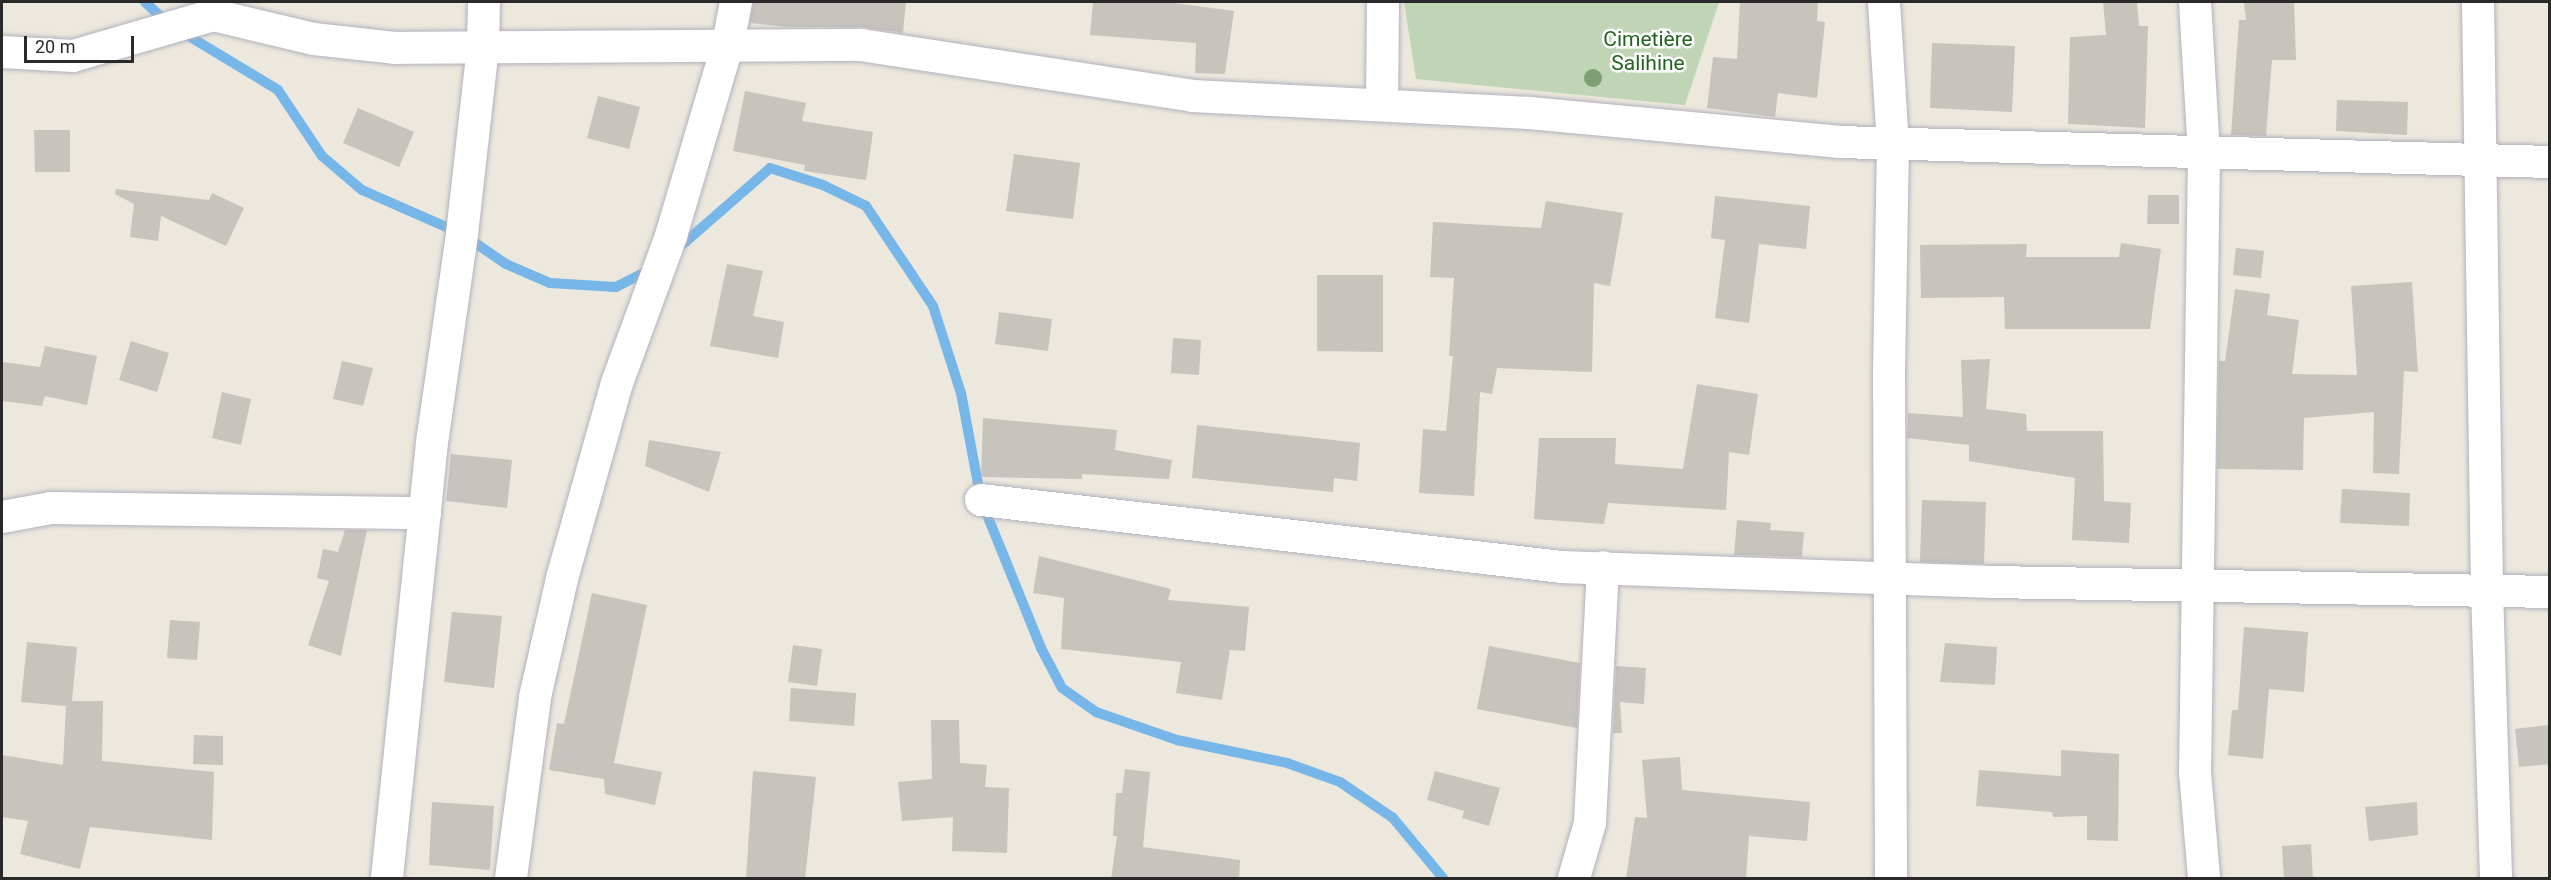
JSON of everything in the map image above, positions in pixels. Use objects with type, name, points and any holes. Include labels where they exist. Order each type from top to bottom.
[{"type":"street","points":[[387,879],[425,513],[483,46],[484,2]]},
{"type":"street","points":[[511,879],[535,697],[563,575],[617,382],[671,237],[728,44],[736,2]]},
{"type":"street","points":[[1382,103],[1383,2]]},
{"type":"street","points":[[1884,2],[1893,144],[1889,370],[1892,576],[1891,879]]},
{"type":"street","points":[[2195,2],[2204,154],[2195,772],[2204,879]]},
{"type":"street","points":[[2478,2],[2478,160],[2496,879]]},
{"type":"street","points":[[2,52],[73,56],[213,15],[264,14],[314,39],[395,48],[483,46],[693,49],[728,44],[861,45],[1192,96],[1382,103],[1893,144],[2550,162]]},
{"type":"street","points":[[981,500],[1562,567],[1892,576],[1991,582],[2197,583],[2550,592]]},
{"type":"street","points":[[2,517],[51,508],[425,513]]},
{"type":"street","points":[[1574,879],[1590,824],[1603,567]]},
{"type":"green space","name":"Cimetière Salihine","points":[[1404,2],[1719,2],[1685,105],[1416,79]]},
{"type":"building","points":[[753,2],[906,2],[903,33],[861,27],[788,27],[750,23]]},
{"type":"building","points":[[1093,2],[1167,2],[1234,11],[1225,74],[1195,73],[1196,43],[1090,35]]},
{"type":"building","points":[[1740,2],[1818,2],[1817,21],[1825,22],[1817,98],[1778,93],[1775,117],[1707,108],[1713,57],[1737,59]]},
{"type":"building","points":[[2103,2],[2137,2],[2139,26],[2148,26],[2145,128],[2068,124],[2070,37],[2106,35]]},
{"type":"building","points":[[2244,2],[2294,2],[2296,60],[2272,60],[2266,136],[2231,135],[2239,20],[2246,20]]},
{"type":"building","points":[[1932,43],[2015,46],[2012,112],[1930,108]]},
{"type":"building","points":[[745,91],[806,103],[802,121],[873,132],[866,180],[804,171],[805,165],[733,151]]},
{"type":"building","points":[[598,96],[640,107],[629,149],[587,138]]},
{"type":"building","points":[[2337,100],[2408,102],[2407,135],[2336,131]]},
{"type":"building","points":[[358,108],[414,132],[399,167],[343,143]]},
{"type":"building","points":[[34,130],[70,130],[70,172],[35,172]]},
{"type":"building","points":[[1014,154],[1080,163],[1073,219],[1006,211]]},
{"type":"building","points":[[116,189],[209,200],[212,193],[244,208],[226,246],[161,216],[158,241],[130,237],[134,204],[115,194]]},
{"type":"building","points":[[2148,195],[2179,195],[2179,224],[2147,224]]},
{"type":"building","points":[[1715,196],[1810,206],[1806,249],[1759,244],[1749,323],[1715,318],[1725,240],[1711,238]]},
{"type":"building","points":[[1546,201],[1623,213],[1610,286],[1594,283],[1592,372],[1497,368],[1492,394],[1480,392],[1474,496],[1419,493],[1423,429],[1446,431],[1453,356],[1449,356],[1454,278],[1430,277],[1433,222],[1541,228]]},
{"type":"building","points":[[2121,243],[2161,249],[2150,329],[2005,329],[2004,297],[1921,298],[1920,245],[2027,244],[2026,257],[2119,257]]},
{"type":"building","points":[[2236,248],[2264,251],[2261,278],[2233,275]]},
{"type":"building","points":[[727,264],[763,271],[753,316],[784,322],[778,358],[710,346]]},
{"type":"building","points":[[1317,275],[1383,275],[1383,352],[1317,351]]},
{"type":"building","points":[[2412,282],[2418,372],[2404,371],[2399,474],[2373,473],[2374,412],[2304,418],[2303,470],[2217,469],[2219,361],[2225,361],[2235,289],[2270,294],[2267,315],[2299,320],[2292,374],[2357,375],[2351,286]]},
{"type":"building","points":[[999,312],[1052,319],[1048,351],[995,344]]},
{"type":"building","points":[[1173,338],[1201,340],[1199,375],[1171,373]]},
{"type":"building","points":[[131,341],[169,353],[157,392],[119,380]]},
{"type":"building","points":[[45,346],[97,356],[87,405],[45,396],[42,406],[2,401],[2,362],[40,367]]},
{"type":"building","points":[[1990,359],[1986,409],[2026,414],[2027,431],[2103,431],[2104,501],[2131,503],[2129,543],[2072,540],[2075,478],[1969,461],[1969,445],[1907,438],[1908,413],[1963,417],[1961,360]]},
{"type":"building","points":[[342,361],[373,368],[363,406],[333,399]]},
{"type":"building","points":[[1697,384],[1758,394],[1749,455],[1729,452],[1726,510],[1608,503],[1604,524],[1534,519],[1539,438],[1616,438],[1615,464],[1683,469]]},
{"type":"building","points":[[222,392],[251,399],[241,445],[212,438]]},
{"type":"building","points":[[983,418],[1117,430],[1115,450],[1172,460],[1169,479],[1082,474],[1082,479],[981,477]]},
{"type":"building","points":[[1197,425],[1360,443],[1357,481],[1334,478],[1333,492],[1192,478]]},
{"type":"building","points":[[649,440],[721,452],[709,492],[645,466]]},
{"type":"building","points":[[451,454],[512,460],[507,508],[446,501]]},
{"type":"building","points":[[2342,489],[2410,493],[2409,526],[2340,523]]},
{"type":"building","points":[[1922,500],[1986,502],[1984,564],[1920,562]]},
{"type":"building","points":[[1737,520],[1771,523],[1770,530],[1804,532],[1802,557],[1734,555]]},
{"type":"building","points":[[345,530],[367,530],[341,656],[308,645],[329,581],[317,578],[323,549],[338,552]]},
{"type":"building","points":[[1039,556],[1171,589],[1168,600],[1249,607],[1245,651],[1230,650],[1222,700],[1176,693],[1181,662],[1061,649],[1064,598],[1033,593]]},
{"type":"building","points":[[592,593],[647,605],[614,763],[662,772],[655,805],[605,794],[604,779],[549,770],[557,723],[564,724]]},
{"type":"building","points":[[452,612],[502,616],[494,688],[444,682]]},
{"type":"building","points":[[170,620],[200,622],[197,660],[167,658]]},
{"type":"building","points":[[2244,627],[2308,632],[2304,692],[2269,689],[2263,759],[2228,755],[2232,710],[2238,710]]},
{"type":"building","points":[[27,642],[77,647],[72,701],[103,701],[102,761],[214,772],[212,840],[90,827],[80,869],[20,854],[28,821],[2,817],[2,755],[63,765],[66,706],[21,702]]},
{"type":"building","points":[[1945,643],[1997,647],[1995,685],[1940,682]]},
{"type":"building","points":[[793,645],[822,649],[817,686],[788,682]]},
{"type":"building","points":[[1489,646],[1580,663],[1577,728],[1477,709]]},
{"type":"building","points":[[1616,666],[1646,668],[1644,704],[1620,702],[1622,733],[1613,733]]},
{"type":"building","points":[[791,688],[856,693],[854,726],[789,721]]},
{"type":"building","points":[[931,720],[959,720],[960,763],[987,765],[985,787],[1009,788],[1007,853],[952,851],[953,817],[902,821],[898,782],[932,779]]},
{"type":"building","points":[[2548,725],[2550,764],[2519,767],[2515,729]]},
{"type":"building","points":[[194,735],[223,736],[223,765],[193,764]]},
{"type":"building","points":[[2061,750],[2119,754],[2118,841],[2087,840],[2087,816],[2053,817],[2052,812],[1976,806],[1979,770],[2061,776]]},
{"type":"building","points":[[1680,757],[1682,790],[1810,802],[1807,841],[1749,836],[1746,879],[1626,879],[1635,817],[1647,818],[1642,760]]},
{"type":"building","points":[[1125,769],[1150,772],[1143,847],[1240,860],[1239,879],[1111,879],[1117,836],[1113,836],[1116,793],[1122,793]]},
{"type":"building","points":[[753,771],[816,777],[805,879],[746,879]]},
{"type":"building","points":[[1435,771],[1500,788],[1489,826],[1462,818],[1464,811],[1427,800]]},
{"type":"building","points":[[432,802],[494,806],[490,870],[429,865]]},
{"type":"building","points":[[2417,802],[2418,835],[2369,841],[2365,807]]},
{"type":"building","points":[[2311,844],[2313,879],[2284,879],[2282,846]]},
{"type":"waterway","points":[[145,2],[169,24]]},
{"type":"waterway","points":[[182,32],[278,90],[322,156],[362,190],[462,234],[506,264],[550,283],[616,287],[651,269]]},
{"type":"waterway","points":[[675,251],[770,168],[823,185],[866,206],[933,306],[961,393],[981,500],[1041,648],[1062,688],[1096,712],[1177,740],[1287,763],[1340,782],[1393,818],[1443,878]]}]
